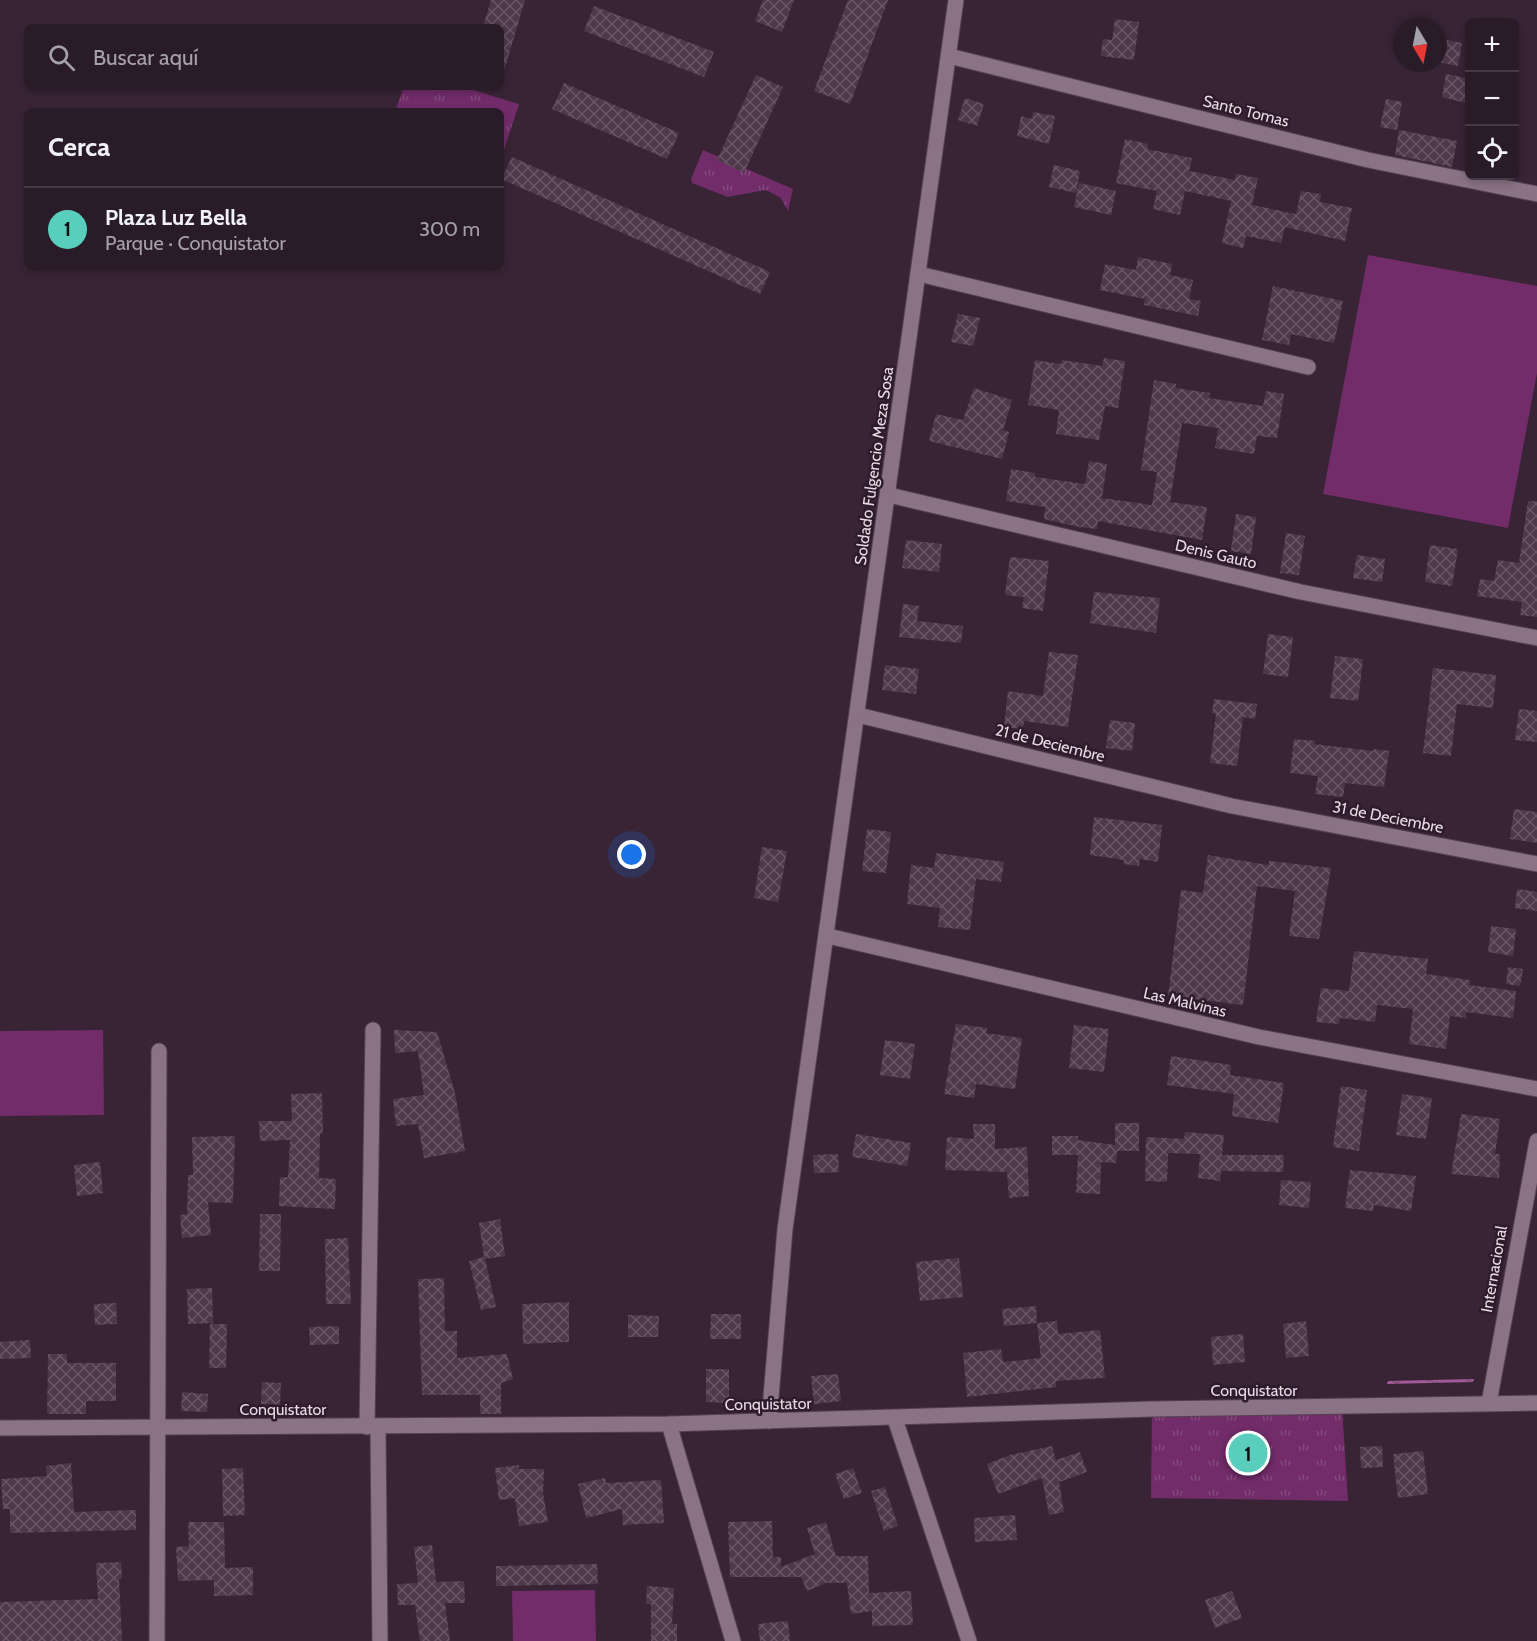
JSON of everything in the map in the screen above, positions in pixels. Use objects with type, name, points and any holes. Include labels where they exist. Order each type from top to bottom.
[{"type":"street","name":"Soldado Fulgencio Meza Sosa","points":[[769,1421],[785,1229],[828,936],[956,0]]},
{"type":"street","name":"Santo Tomas","points":[[949,56],[1368,160],[1537,194]]},
{"type":"street","points":[[919,274],[1308,367]]},
{"type":"street","name":"Denis Gauto","points":[[889,495],[1301,592],[1537,638]]},
{"type":"street","name":"21 de Deciembre","points":[[858,715],[1232,806]]},
{"type":"street","name":"31 de Deciembre","points":[[1232,806],[1537,864]]},
{"type":"street","name":"Las Malvinas","points":[[828,936],[1238,1032],[1537,1089]]},
{"type":"street","points":[[373,1030],[373,1427],[380,1641]]},
{"type":"street","points":[[157,1641],[159,1051]]},
{"type":"street","name":"Internacional","points":[[1489,1403],[1537,1141]]},
{"type":"street","name":"Conquistator","points":[[0,1428],[669,1424],[895,1419],[1152,1408],[1537,1402]]},
{"type":"street","points":[[895,1419],[969,1641]]},
{"type":"street","points":[[669,1424],[733,1641]]},
{"type":"green space","points":[[403,90],[473,90],[519,104],[504,150],[504,108],[396,108]]},
{"type":"green space","points":[[703,150],[793,189],[788,211],[781,198],[766,190],[728,197],[692,183],[691,179]]},
{"type":"green space","points":[[1368,255],[1537,286],[1537,373],[1508,528],[1323,494]]},
{"type":"green space","points":[[103,1030],[104,1115],[0,1116],[0,1031]]},
{"type":"green space","points":[[1342,1407],[1348,1501],[1151,1498],[1152,1409]]},
{"type":"green space","points":[[595,1590],[596,1641],[513,1641],[512,1591]]},
{"type":"water","points":[[1474,1379],[1473,1382],[1387,1384],[1388,1381]]},
{"type":"building","points":[[491,0],[525,0],[505,68],[504,24],[484,24]]},
{"type":"building","points":[[763,0],[794,0],[782,32],[755,21]]},
{"type":"building","points":[[848,0],[888,0],[850,104],[814,91]]},
{"type":"building","points":[[594,6],[714,52],[704,77],[584,31]]},
{"type":"building","points":[[1115,19],[1139,22],[1134,60],[1101,56],[1103,39],[1112,40]]},
{"type":"building","points":[[1447,40],[1462,43],[1458,66],[1447,64]]},
{"type":"building","points":[[1446,74],[1465,78],[1465,103],[1442,97]]},
{"type":"building","points":[[756,75],[783,87],[744,173],[717,160]]},
{"type":"building","points":[[564,83],[679,133],[667,159],[552,109]]},
{"type":"building","points":[[965,98],[984,104],[977,126],[958,120]]},
{"type":"building","points":[[1386,99],[1402,102],[1397,130],[1380,127]]},
{"type":"building","points":[[1033,112],[1055,116],[1049,144],[1017,136],[1021,116],[1032,119]]},
{"type":"building","points":[[1399,130],[1457,141],[1452,167],[1395,155]]},
{"type":"building","points":[[1125,139],[1148,144],[1147,149],[1192,158],[1189,171],[1235,180],[1236,174],[1258,178],[1252,205],[1296,214],[1301,191],[1321,194],[1320,202],[1352,208],[1345,241],[1285,227],[1281,243],[1246,236],[1243,248],[1222,243],[1231,201],[1185,191],[1180,215],[1153,209],[1157,191],[1116,183]]},
{"type":"building","points":[[512,157],[770,272],[760,294],[504,180],[504,173]]},
{"type":"building","points":[[1054,165],[1080,171],[1076,193],[1049,187]]},
{"type":"building","points":[[1079,183],[1116,191],[1111,215],[1074,207]]},
{"type":"building","points":[[1138,257],[1172,264],[1170,275],[1193,280],[1189,299],[1201,301],[1198,316],[1144,305],[1145,299],[1100,290],[1105,264],[1136,270]]},
{"type":"building","points":[[1273,286],[1343,301],[1334,343],[1291,334],[1289,345],[1262,340]]},
{"type":"building","points":[[958,314],[980,318],[973,346],[951,342]]},
{"type":"building","points":[[1104,358],[1125,361],[1118,408],[1105,406],[1099,440],[1056,434],[1059,410],[1028,405],[1035,360],[1061,364],[1062,360],[1102,366]]},
{"type":"building","points":[[1154,380],[1176,384],[1176,388],[1210,393],[1209,398],[1263,406],[1266,391],[1284,394],[1277,438],[1257,436],[1254,454],[1215,448],[1218,428],[1182,423],[1170,502],[1207,507],[1202,540],[1098,521],[1097,529],[1079,527],[1044,519],[1045,507],[1006,501],[1011,469],[1035,473],[1035,477],[1085,484],[1089,461],[1107,464],[1102,498],[1152,505],[1157,472],[1141,470]]},
{"type":"building","points":[[974,388],[1012,400],[1003,430],[1009,432],[1002,459],[929,441],[936,414],[963,420]]},
{"type":"building","points":[[1528,501],[1537,501],[1537,617],[1520,615],[1522,602],[1477,596],[1480,579],[1494,581],[1498,560],[1519,563]]},
{"type":"building","points":[[1236,514],[1256,517],[1251,554],[1231,551]]},
{"type":"building","points":[[1286,533],[1305,536],[1299,575],[1280,573]]},
{"type":"building","points":[[906,540],[942,544],[939,572],[902,568]]},
{"type":"building","points":[[1430,545],[1458,549],[1452,586],[1425,582]]},
{"type":"building","points":[[1357,555],[1385,559],[1382,582],[1353,578]]},
{"type":"building","points":[[1010,557],[1049,561],[1043,611],[1022,608],[1024,597],[1005,595]]},
{"type":"building","points":[[1094,592],[1160,598],[1156,633],[1090,623]]},
{"type":"building","points":[[903,604],[919,606],[917,621],[963,626],[961,643],[899,637]]},
{"type":"building","points":[[1268,634],[1293,637],[1288,677],[1263,674]]},
{"type":"building","points":[[1049,652],[1078,655],[1068,727],[1024,721],[1023,729],[1004,727],[1008,691],[1043,696]]},
{"type":"building","points":[[1335,656],[1363,659],[1358,701],[1330,698]]},
{"type":"building","points":[[885,665],[919,669],[916,694],[882,690]]},
{"type":"building","points":[[1433,668],[1496,675],[1493,708],[1457,704],[1451,756],[1423,753]]},
{"type":"building","points":[[1214,699],[1257,704],[1255,719],[1243,717],[1237,766],[1210,763],[1216,714],[1212,713]]},
{"type":"building","points":[[1519,709],[1537,711],[1537,742],[1515,740]]},
{"type":"building","points":[[1110,720],[1135,723],[1132,751],[1106,748]]},
{"type":"building","points":[[1294,739],[1315,741],[1314,744],[1389,751],[1384,787],[1345,783],[1343,797],[1315,794],[1318,776],[1290,773]]},
{"type":"building","points":[[1514,809],[1537,812],[1537,843],[1510,839]]},
{"type":"building","points":[[1094,817],[1162,825],[1158,862],[1140,859],[1139,866],[1123,864],[1124,860],[1090,855]]},
{"type":"building","points":[[867,829],[891,832],[886,873],[862,871]]},
{"type":"building","points":[[762,847],[787,851],[778,902],[754,898]]},
{"type":"building","points":[[936,853],[1004,862],[1001,882],[976,879],[970,930],[938,927],[940,908],[907,904],[911,865],[934,868]]},
{"type":"building","points":[[1208,855],[1268,865],[1269,861],[1331,868],[1319,939],[1289,936],[1295,891],[1257,886],[1243,1005],[1168,996],[1181,890],[1203,893]]},
{"type":"building","points":[[1517,889],[1537,892],[1537,911],[1515,908]]},
{"type":"building","points":[[1491,926],[1516,929],[1513,956],[1488,952]]},
{"type":"building","points":[[1354,951],[1428,959],[1426,974],[1470,980],[1470,985],[1516,991],[1513,1018],[1466,1012],[1466,1018],[1450,1016],[1446,1049],[1409,1044],[1413,1009],[1377,1005],[1375,1022],[1340,1018],[1339,1024],[1316,1022],[1321,988],[1349,991]]},
{"type":"building","points":[[1508,967],[1523,969],[1520,986],[1506,984]]},
{"type":"building","points":[[956,1024],[987,1028],[986,1033],[1022,1038],[1015,1089],[976,1084],[974,1098],[944,1094]]},
{"type":"building","points":[[1074,1025],[1109,1029],[1104,1072],[1069,1068]]},
{"type":"building","points":[[394,1030],[437,1032],[455,1093],[465,1151],[424,1158],[418,1124],[396,1126],[393,1099],[424,1095],[418,1051],[395,1053]]},
{"type":"building","points":[[885,1040],[915,1044],[910,1079],[880,1075]]},
{"type":"building","points":[[1171,1056],[1231,1065],[1230,1075],[1284,1083],[1278,1123],[1232,1116],[1234,1094],[1167,1085]]},
{"type":"building","points":[[1341,1086],[1367,1090],[1359,1151],[1333,1147]]},
{"type":"building","points":[[322,1093],[323,1134],[320,1134],[319,1178],[336,1179],[335,1209],[279,1206],[280,1177],[288,1177],[290,1140],[260,1141],[259,1121],[292,1121],[291,1094]]},
{"type":"building","points":[[1402,1094],[1432,1098],[1426,1139],[1396,1135]]},
{"type":"building","points":[[1461,1114],[1500,1119],[1495,1154],[1500,1154],[1499,1178],[1451,1174]]},
{"type":"building","points":[[1115,1123],[1139,1123],[1139,1151],[1117,1151],[1116,1163],[1101,1162],[1100,1194],[1076,1193],[1078,1155],[1052,1155],[1052,1136],[1078,1136],[1078,1140],[1115,1145]]},
{"type":"building","points":[[973,1124],[995,1124],[995,1149],[1027,1147],[1029,1196],[1009,1198],[1007,1172],[945,1170],[947,1137],[974,1139]]},
{"type":"building","points":[[1185,1132],[1224,1135],[1222,1155],[1284,1155],[1283,1172],[1221,1171],[1220,1181],[1198,1178],[1200,1154],[1168,1153],[1167,1182],[1145,1181],[1146,1137],[1184,1139]]},
{"type":"building","points":[[856,1134],[911,1143],[907,1166],[852,1157]]},
{"type":"building","points":[[235,1136],[233,1203],[208,1202],[211,1235],[182,1238],[180,1215],[187,1214],[188,1175],[193,1175],[192,1137]]},
{"type":"building","points":[[838,1154],[839,1172],[814,1173],[813,1155]]},
{"type":"building","points":[[100,1162],[103,1193],[77,1196],[74,1165]]},
{"type":"building","points":[[1350,1170],[1416,1176],[1411,1211],[1374,1205],[1373,1211],[1345,1208]]},
{"type":"building","points":[[1281,1180],[1311,1182],[1309,1208],[1279,1205]]},
{"type":"building","points":[[260,1214],[281,1214],[280,1271],[259,1271]]},
{"type":"building","points":[[500,1219],[505,1256],[485,1259],[496,1307],[481,1310],[469,1261],[484,1257],[479,1223]]},
{"type":"building","points":[[348,1238],[351,1304],[326,1304],[325,1239]]},
{"type":"building","points":[[959,1258],[963,1297],[920,1301],[916,1262]]},
{"type":"building","points":[[444,1278],[445,1331],[457,1331],[457,1358],[507,1354],[513,1379],[501,1383],[501,1414],[480,1414],[480,1395],[422,1395],[418,1279]]},
{"type":"building","points":[[212,1288],[213,1323],[188,1324],[187,1289]]},
{"type":"building","points":[[569,1302],[569,1342],[523,1344],[522,1304]]},
{"type":"building","points":[[116,1303],[117,1324],[95,1325],[94,1304]]},
{"type":"building","points":[[1036,1306],[1037,1323],[1004,1326],[1002,1309]]},
{"type":"building","points":[[711,1314],[741,1314],[741,1339],[710,1339]]},
{"type":"building","points":[[628,1315],[659,1316],[658,1337],[628,1337]]},
{"type":"building","points":[[1057,1321],[1058,1334],[1100,1330],[1105,1378],[1056,1381],[1056,1387],[967,1397],[963,1353],[1001,1349],[1003,1362],[1041,1358],[1037,1323]]},
{"type":"building","points":[[1306,1321],[1309,1356],[1286,1358],[1283,1324]]},
{"type":"building","points":[[210,1324],[227,1324],[226,1368],[209,1368]]},
{"type":"building","points":[[339,1326],[339,1344],[310,1345],[309,1327]]},
{"type":"building","points":[[1243,1334],[1245,1362],[1213,1365],[1211,1337]]},
{"type":"building","points":[[30,1340],[31,1358],[0,1359],[0,1342]]},
{"type":"building","points":[[48,1354],[67,1354],[67,1363],[116,1363],[116,1401],[86,1401],[86,1414],[47,1414]]},
{"type":"building","points":[[706,1369],[729,1369],[729,1403],[706,1402]]},
{"type":"building","points":[[838,1374],[841,1401],[814,1404],[811,1376]]},
{"type":"building","points":[[262,1382],[281,1383],[280,1405],[261,1404]]},
{"type":"building","points":[[182,1392],[208,1394],[207,1412],[181,1411]]},
{"type":"building","points":[[1052,1446],[1056,1460],[1080,1452],[1087,1472],[1059,1482],[1064,1512],[1049,1515],[1042,1478],[998,1494],[987,1464],[1010,1455]]},
{"type":"building","points":[[1382,1446],[1383,1467],[1361,1468],[1360,1447]]},
{"type":"building","points":[[1423,1451],[1428,1494],[1398,1498],[1393,1454]]},
{"type":"building","points":[[71,1463],[74,1512],[136,1510],[136,1530],[10,1533],[10,1509],[3,1509],[1,1479],[47,1476],[46,1466]]},
{"type":"building","points":[[519,1465],[519,1469],[544,1469],[543,1493],[548,1522],[519,1526],[515,1498],[499,1500],[495,1468]]},
{"type":"building","points":[[243,1468],[245,1515],[223,1516],[222,1469]]},
{"type":"building","points":[[853,1468],[862,1493],[844,1499],[835,1474]]},
{"type":"building","points":[[605,1478],[606,1483],[661,1480],[664,1523],[623,1525],[622,1509],[586,1518],[578,1484]]},
{"type":"building","points":[[885,1487],[898,1526],[884,1531],[871,1491]]},
{"type":"building","points":[[1015,1515],[1017,1540],[975,1542],[974,1518]]},
{"type":"building","points":[[772,1521],[773,1557],[781,1557],[781,1567],[815,1554],[807,1528],[826,1522],[836,1556],[868,1556],[869,1593],[911,1591],[913,1625],[872,1626],[872,1611],[851,1614],[847,1583],[826,1583],[807,1591],[801,1577],[730,1577],[728,1522]]},
{"type":"building","points":[[188,1522],[224,1522],[225,1568],[253,1567],[253,1595],[214,1596],[214,1580],[178,1581],[176,1547],[189,1546]]},
{"type":"building","points":[[432,1545],[436,1582],[464,1581],[465,1603],[445,1603],[450,1641],[420,1641],[415,1605],[398,1605],[397,1584],[418,1583],[414,1547]]},
{"type":"building","points":[[121,1562],[122,1579],[119,1579],[122,1641],[0,1641],[0,1602],[98,1599],[96,1563]]},
{"type":"building","points":[[597,1564],[598,1584],[496,1586],[496,1566]]},
{"type":"building","points":[[647,1586],[674,1588],[672,1624],[677,1624],[677,1641],[651,1641],[651,1604],[646,1604]]},
{"type":"building","points":[[1232,1591],[1242,1618],[1215,1628],[1205,1600]]},
{"type":"building","points":[[788,1621],[790,1641],[760,1641],[758,1624]]},
{"type":"place","name":"Plaza Luz Bella","points":[[1248,1453]]}]
